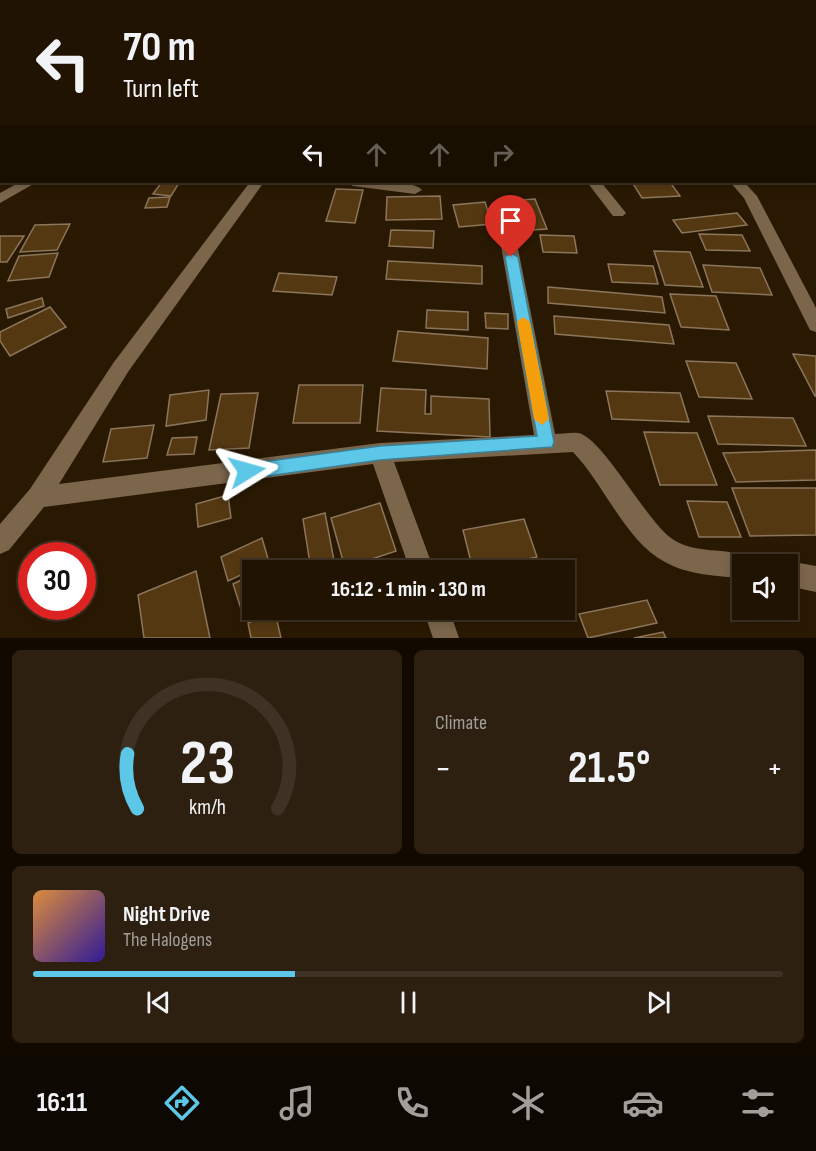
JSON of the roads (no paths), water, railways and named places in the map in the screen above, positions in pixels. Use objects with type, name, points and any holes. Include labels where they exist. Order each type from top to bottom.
[{"type":"street","points":[[0,199],[28,183]]},
{"type":"street","points":[[0,542],[38,497],[121,367],[256,183]]},
{"type":"street","points":[[361,183],[415,190]]},
{"type":"street","points":[[595,183],[618,213]]},
{"type":"street","points":[[738,183],[750,196],[816,325]]},
{"type":"street","points":[[507,234],[546,442]]},
{"type":"street","points":[[38,497],[380,453],[578,442],[593,456],[657,545],[676,556],[732,564]]},
{"type":"street","points":[[380,453],[418,560]]},
{"type":"street","points":[[798,576],[816,579]]},
{"type":"street","points":[[440,620],[446,638]]}]
